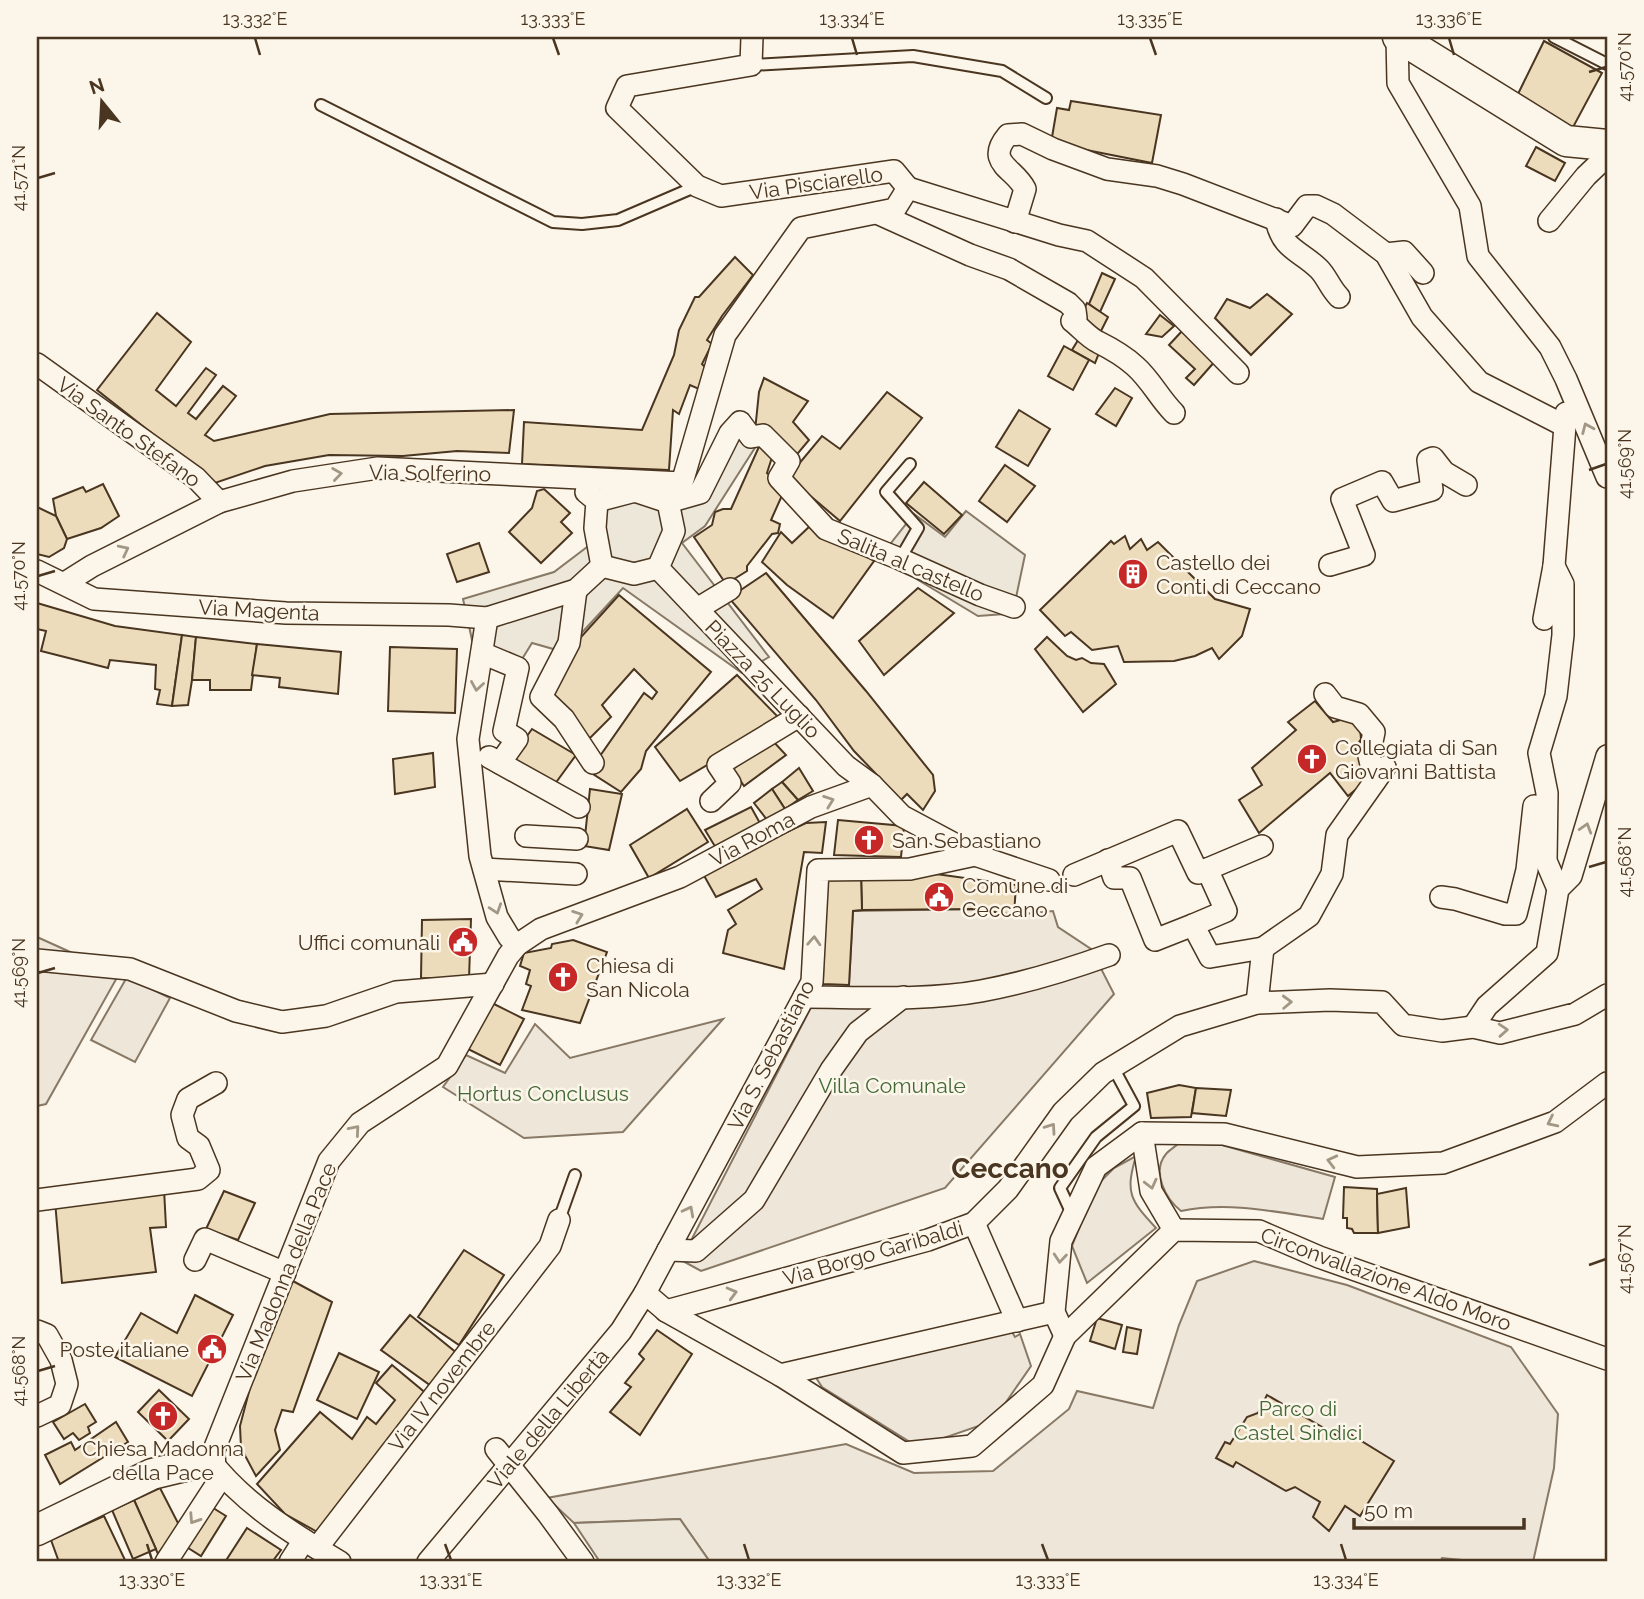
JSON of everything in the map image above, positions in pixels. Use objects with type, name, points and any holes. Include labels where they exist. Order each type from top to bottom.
[{"type":"main road","points":[[1406,39],[1566,141],[1607,145]]},
{"type":"main road","points":[[37,1530],[152,1474],[216,1468]]},
{"type":"street","points":[[751,65],[752,37]]},
{"type":"street","points":[[1406,39],[1398,83],[1470,206],[1478,256],[1549,346],[1566,379],[1607,477]]},
{"type":"street","name":"Via Pisciarello","points":[[568,478],[682,482],[725,335],[801,228],[895,209],[908,188],[894,172],[722,196],[697,186],[617,108],[627,86],[751,65]]},
{"type":"street","points":[[1015,222],[1025,189],[1021,181],[1002,165],[999,153],[1007,135],[1022,134],[1107,169],[1157,176],[1184,184],[1293,226],[1307,206],[1316,206],[1333,214],[1386,254],[1423,317],[1479,382],[1565,426]]},
{"type":"street","points":[[1549,221],[1586,176],[1607,156]]},
{"type":"street","points":[[908,188],[1059,236],[1087,241],[1144,278],[1238,373]]},
{"type":"street","points":[[877,213],[970,255],[1009,269],[1069,303],[1075,310],[1076,318],[1072,321],[1135,366],[1174,413]]},
{"type":"street","points":[[1276,219],[1282,238],[1320,270],[1329,287],[1339,297]]},
{"type":"street","points":[[1386,254],[1404,252],[1423,273]]},
{"type":"street","name":"Via Santo Stefano","points":[[37,363],[196,478],[219,502]]},
{"type":"street","points":[[1544,619],[1554,566],[1566,379]]},
{"type":"street","name":"Salita al castello","points":[[668,502],[700,493],[730,433],[740,422],[751,437],[763,435],[789,461],[779,478],[826,529],[1014,607]]},
{"type":"street","points":[[1330,565],[1364,555],[1342,499],[1382,482],[1393,501],[1432,490],[1428,460],[1433,458],[1444,472],[1466,485]]},
{"type":"street","name":"Via Solferino","points":[[65,583],[92,566],[219,502],[293,481],[378,468],[568,478]]},
{"type":"street","points":[[568,478],[597,500]]},
{"type":"street","points":[[597,500],[635,491],[668,502],[674,531],[658,568],[634,574],[602,566]]},
{"type":"street","points":[[597,500],[595,528],[602,566]]},
{"type":"street","points":[[517,945],[497,917],[480,856],[469,746],[487,618],[576,590],[602,566]]},
{"type":"street","points":[[1473,1027],[1487,1006],[1546,953],[1558,889],[1546,861],[1547,793],[1539,753],[1556,696],[1563,635],[1563,584],[1554,566]]},
{"type":"street","name":"Piazza 25 Luglio","points":[[658,568],[846,766],[872,785]]},
{"type":"street","name":"Via Magenta","points":[[37,571],[94,599],[286,613],[487,618]]},
{"type":"street","points":[[697,609],[730,589]]},
{"type":"street","points":[[576,590],[569,643],[541,697],[564,719],[593,763]]},
{"type":"street","points":[[482,653],[519,668],[504,731],[517,739],[500,763]]},
{"type":"street","points":[[1193,925],[1210,957],[1263,948],[1309,916],[1332,874],[1337,835],[1380,774],[1369,756],[1374,732],[1359,714],[1335,707],[1325,694]]},
{"type":"street","points":[[711,801],[730,783],[718,765],[799,716]]},
{"type":"street","points":[[469,746],[579,807]]},
{"type":"street","points":[[1558,889],[1571,876],[1607,756]]},
{"type":"street","points":[[1441,897],[1505,914],[1516,914],[1527,870],[1536,791],[1543,775]]},
{"type":"street","points":[[872,785],[902,816],[975,855],[1049,880]]},
{"type":"street","name":"Via Roma","points":[[517,945],[541,929],[680,877],[811,807],[872,785]]},
{"type":"street","points":[[1074,875],[1178,831],[1198,873],[1262,846]]},
{"type":"street","points":[[526,836],[577,839]]},
{"type":"street","name":"Via S. Sebastiano","points":[[645,1293],[812,982],[818,870],[910,869],[975,855]]},
{"type":"street","points":[[1108,860],[1114,878],[1130,878],[1155,940],[1226,911],[1207,869]]},
{"type":"street","points":[[484,869],[576,874]]},
{"type":"street","name":"Via Madonna della Pace","points":[[166,1562],[216,1468],[285,1273],[329,1161],[360,1122],[447,1066],[492,984],[517,945]]},
{"type":"street","points":[[1257,1003],[1263,948]]},
{"type":"street","points":[[804,997],[903,997],[978,992],[1060,973],[1110,955]]},
{"type":"street","points":[[37,960],[130,969],[236,1011],[282,1022],[326,1016],[396,992],[492,984]]},
{"type":"street","name":"Via Borgo Garibaldi","points":[[666,1311],[928,1240],[974,1223],[1008,1189],[1063,1112],[1103,1073],[1180,1026],[1257,1003],[1382,1002],[1403,1025],[1442,1031],[1473,1027],[1500,1033],[1575,1014],[1607,995]]},
{"type":"street","points":[[668,1250],[696,1251],[754,1200],[831,1070],[858,1032],[903,997]]},
{"type":"street","points":[[37,1200],[198,1179],[209,1170],[199,1146],[188,1138],[182,1115],[188,1099],[216,1083]]},
{"type":"street","points":[[1065,1336],[1054,1312],[1061,1241],[1096,1167],[1142,1133],[1224,1134],[1357,1167],[1443,1163],[1555,1122],[1607,1083]]},
{"type":"street","points":[[645,1293],[666,1311],[780,1375],[903,1453],[972,1446],[1043,1385],[1065,1336],[1174,1230],[1151,1191],[1142,1133]]},
{"type":"street","name":"Via IV novembre","points":[[290,1562],[310,1544],[438,1402],[550,1246],[559,1220]]},
{"type":"street","points":[[974,1223],[1017,1321]]},
{"type":"street","name":"Circonvallazione Aldo Moro","points":[[1174,1230],[1259,1231],[1319,1257],[1607,1359]]},
{"type":"street","points":[[195,1260],[205,1239],[285,1273]]},
{"type":"street","name":"Viale della Libertà","points":[[428,1562],[621,1331],[645,1293]]},
{"type":"street","points":[[780,1375],[1054,1312]]},
{"type":"street","points":[[37,1331],[47,1335],[61,1360],[67,1384],[60,1405],[37,1416]]},
{"type":"street","points":[[495,1449],[583,1562]]},
{"type":"street","points":[[216,1468],[272,1519],[340,1562]]},
{"type":"lane","points":[[1554,37],[1607,64]]},
{"type":"lane","points":[[751,65],[913,56],[1002,71],[1046,98]]},
{"type":"lane","points":[[321,105],[552,222],[618,220],[697,186]]},
{"type":"lane","points":[[900,559],[918,528],[886,492],[910,464]]},
{"type":"lane","points":[[1073,1217],[1060,1188],[1096,1137],[1134,1106],[1113,1067]]},
{"type":"lane","points":[[559,1220],[575,1175]]},
{"type":"green space","name":"Villa Comunale","points":[[976,909],[1014,915],[1053,911],[1058,927],[1091,949],[1114,994],[945,1188],[701,1271],[681,1260],[823,984],[849,984],[853,911]]},
{"type":"green space","points":[[37,937],[119,974],[46,1104],[37,1106]]},
{"type":"green space","points":[[127,977],[170,998],[135,1062],[91,1040]]},
{"type":"green space","name":"Hortus Conclusus","points":[[723,1019],[623,1132],[524,1138],[443,1087],[466,1055],[505,1073],[535,1024],[570,1058]]},
{"type":"green space","points":[[1179,1143],[1222,1145],[1335,1177],[1323,1219],[1234,1207],[1181,1211],[1170,1200],[1160,1177],[1162,1161]]},
{"type":"green space","points":[[1136,1156],[1131,1179],[1132,1195],[1140,1210],[1156,1228],[1087,1283],[1072,1246],[1096,1186],[1114,1168]]},
{"type":"green space","name":"Parco di Castel Sindici","points":[[1254,1261],[1347,1285],[1511,1347],[1558,1414],[1554,1468],[1533,1562],[1483,1562],[1442,1558],[1440,1562],[710,1562],[680,1519],[574,1523],[547,1498],[846,1444],[914,1473],[993,1471],[1069,1409],[1077,1391],[1153,1408],[1179,1325],[1197,1281]]},
{"type":"green space","points":[[1012,1332],[1015,1337],[1020,1334],[1031,1366],[993,1421],[918,1447],[822,1387],[813,1373]]},
{"type":"shaded area","points":[[729,422],[758,443],[705,526],[682,543],[769,657],[742,673],[623,588],[564,652],[532,643],[519,664],[474,649],[463,599],[554,572],[587,547],[591,486],[681,488],[703,478]]},
{"type":"shaded area","points":[[966,511],[1025,555],[1014,607],[1005,614],[978,616],[880,557],[914,514],[945,537]]},
{"type":"shaded area","points":[[680,1519],[710,1562],[600,1562],[574,1523]]},
{"type":"building","points":[[1544,41],[1602,73],[1571,131],[1515,100]]},
{"type":"building","points":[[1071,101],[1161,115],[1152,163],[1051,143],[1057,108],[1069,110]]},
{"type":"building","points":[[1536,147],[1565,163],[1555,181],[1526,166]]},
{"type":"building","points":[[735,257],[753,275],[707,340],[712,344],[702,364],[707,369],[699,389],[690,385],[679,414],[673,410],[669,470],[522,464],[524,422],[642,430],[674,355],[679,330],[695,297],[699,297]]},
{"type":"building","points":[[1102,273],[1115,279],[1100,312],[1089,304]]},
{"type":"building","points":[[1267,294],[1292,314],[1251,355],[1215,318],[1227,299],[1250,308]]},
{"type":"building","points":[[1087,303],[1108,317],[1097,339],[1077,322]]},
{"type":"building","points":[[157,313],[191,342],[156,390],[176,406],[206,368],[216,375],[188,413],[196,419],[223,386],[236,396],[205,435],[214,441],[330,414],[514,410],[509,453],[457,451],[403,456],[329,455],[265,466],[215,483],[97,390]]},
{"type":"building","points":[[1160,315],[1174,326],[1162,337],[1146,334]]},
{"type":"building","points":[[1183,330],[1217,359],[1194,385],[1186,378],[1195,369],[1169,345]]},
{"type":"building","points":[[1083,332],[1101,348],[1095,363],[1072,350]]},
{"type":"building","points":[[1064,346],[1089,360],[1073,390],[1048,376]]},
{"type":"building","points":[[764,378],[808,401],[793,422],[809,440],[794,458],[755,431],[759,392]]},
{"type":"building","points":[[1115,388],[1132,398],[1116,426],[1096,414]]},
{"type":"building","points":[[887,392],[922,418],[840,521],[788,477],[822,436],[840,449]]},
{"type":"building","points":[[1019,410],[1050,429],[1028,466],[996,447]]},
{"type":"building","points":[[762,440],[774,451],[767,473],[781,483],[784,491],[771,520],[780,524],[778,533],[772,534],[747,566],[747,571],[726,584],[694,537],[712,525],[715,512],[731,509]]},
{"type":"building","points":[[1005,465],[1035,486],[1007,522],[979,501]]},
{"type":"building","points":[[924,482],[962,515],[944,534],[906,503]]},
{"type":"building","points":[[103,484],[119,516],[101,528],[67,539],[56,516],[53,499],[83,487],[86,492]]},
{"type":"building","points":[[544,489],[570,513],[561,522],[572,533],[541,563],[509,532],[532,508],[537,491]]},
{"type":"building","points":[[37,507],[56,516],[67,539],[64,548],[49,557],[37,554]]},
{"type":"building","points":[[811,525],[874,561],[833,618],[787,585],[762,562],[781,532],[792,543]]},
{"type":"building","name":"Castello dei Conti di Ceccano","points":[[1125,536],[1130,549],[1141,539],[1147,550],[1158,542],[1215,599],[1250,609],[1242,636],[1219,659],[1212,648],[1174,661],[1124,662],[1118,646],[1092,650],[1071,632],[1065,636],[1040,610],[1111,541],[1114,544]]},
{"type":"building","points":[[479,543],[489,572],[457,582],[447,554]]},
{"type":"building","points":[[766,573],[933,775],[935,791],[923,810],[907,794],[901,800],[854,751],[816,700],[729,598]]},
{"type":"building","points":[[918,588],[954,613],[884,675],[859,641]]},
{"type":"building","points":[[619,595],[711,672],[646,751],[641,769],[621,792],[593,774],[600,756],[644,693],[652,699],[657,692],[634,669],[602,705],[611,717],[586,742],[550,694],[581,637]]},
{"type":"building","points":[[37,603],[115,626],[182,635],[172,706],[157,704],[160,690],[155,689],[156,665],[110,660],[108,668],[41,651],[46,631],[37,629]]},
{"type":"building","points":[[182,635],[196,637],[192,680],[188,705],[172,706]]},
{"type":"building","points":[[196,637],[257,644],[251,690],[210,690],[210,680],[192,680]]},
{"type":"building","points":[[1047,637],[1067,656],[1104,664],[1116,684],[1083,712],[1035,649]]},
{"type":"building","points":[[257,644],[341,652],[338,694],[279,687],[280,678],[252,675]]},
{"type":"building","points":[[390,647],[457,649],[455,713],[388,711]]},
{"type":"building","points":[[737,675],[782,721],[680,781],[655,747]]},
{"type":"building","name":"Collegiata di San Giovanni Battista","points":[[1315,701],[1333,722],[1344,719],[1354,721],[1360,728],[1361,739],[1355,749],[1373,775],[1348,796],[1330,773],[1259,833],[1239,800],[1262,785],[1252,768],[1296,730],[1288,722]]},
{"type":"building","points":[[532,729],[576,755],[552,788],[509,761]]},
{"type":"building","points":[[771,739],[786,755],[744,786],[733,769]]},
{"type":"building","points":[[433,753],[435,787],[395,794],[393,759]]},
{"type":"building","points":[[799,768],[813,791],[798,800],[782,782]]},
{"type":"building","points":[[782,782],[798,800],[785,809],[772,789]]},
{"type":"building","points":[[590,789],[622,794],[609,850],[584,846]]},
{"type":"building","points":[[772,789],[785,809],[768,821],[754,803]]},
{"type":"building","points":[[751,807],[761,825],[716,848],[705,830]]},
{"type":"building","points":[[687,809],[708,842],[649,878],[630,845]]},
{"type":"building","name":"San Sebastiano","points":[[838,820],[904,826],[901,857],[834,855]]},
{"type":"building","points":[[826,822],[822,853],[804,852],[784,969],[723,953],[728,930],[736,924],[728,910],[762,889],[756,879],[716,897],[702,872],[806,823]]},
{"type":"building","name":"Comune di Ceccano","points":[[936,874],[1016,885],[1014,915],[976,909],[862,910],[861,875]]},
{"type":"building","points":[[861,875],[862,910],[853,911],[849,985],[823,984],[824,877]]},
{"type":"building","points":[[471,919],[469,979],[421,978],[422,920]]},
{"type":"building","name":"Chiesa di San Nicola","points":[[573,940],[607,952],[580,1023],[522,1010],[531,986],[526,984],[530,970],[520,966],[524,953]]},
{"type":"building","points":[[492,1003],[524,1019],[500,1065],[468,1049]]},
{"type":"building","points":[[1179,1085],[1196,1088],[1191,1117],[1151,1118],[1147,1093]]},
{"type":"building","points":[[1196,1088],[1231,1090],[1226,1116],[1192,1113]]},
{"type":"building","points":[[1344,1187],[1377,1189],[1378,1233],[1354,1233],[1347,1228],[1347,1218],[1343,1218]]},
{"type":"building","points":[[1406,1188],[1409,1227],[1378,1233],[1377,1194]]},
{"type":"building","points":[[164,1189],[166,1227],[150,1228],[156,1272],[62,1283],[55,1201]]},
{"type":"building","points":[[224,1191],[255,1203],[238,1240],[206,1229]]},
{"type":"building","points":[[464,1250],[504,1275],[459,1345],[418,1317]]},
{"type":"building","points":[[291,1280],[332,1302],[293,1412],[282,1410],[275,1430],[280,1450],[256,1476],[241,1448],[240,1426],[251,1384]]},
{"type":"building","points":[[195,1295],[233,1315],[192,1396],[115,1357],[141,1313],[177,1333]]},
{"type":"building","points":[[410,1315],[458,1354],[434,1388],[381,1350]]},
{"type":"building","points":[[1097,1318],[1122,1325],[1115,1349],[1090,1341]]},
{"type":"building","points":[[1127,1327],[1141,1330],[1137,1354],[1123,1352]]},
{"type":"building","points":[[657,1330],[692,1354],[640,1435],[610,1412],[631,1387],[625,1383],[644,1359],[639,1354]]},
{"type":"building","points":[[339,1353],[379,1372],[357,1419],[317,1400]]},
{"type":"building","points":[[392,1365],[428,1395],[321,1534],[285,1514],[257,1484],[320,1412],[352,1439],[367,1417],[376,1424],[395,1400],[376,1383]]},
{"type":"building","name":"Chiesa Madonna della Pace","points":[[159,1390],[189,1419],[168,1441],[138,1412]]},
{"type":"building","points":[[1267,1395],[1341,1438],[1345,1431],[1394,1461],[1360,1516],[1345,1506],[1329,1531],[1313,1517],[1320,1502],[1295,1487],[1286,1491],[1236,1462],[1233,1467],[1216,1458],[1225,1442],[1230,1444],[1247,1417],[1258,1413]]},
{"type":"building","points":[[85,1404],[96,1422],[88,1427],[90,1433],[79,1440],[73,1433],[64,1439],[53,1422]]},
{"type":"building","points":[[116,1422],[128,1442],[60,1484],[45,1455],[71,1442],[75,1450]]},
{"type":"building","points":[[160,1488],[180,1527],[158,1554],[134,1500]]},
{"type":"building","points":[[134,1500],[156,1549],[133,1559],[112,1510]]},
{"type":"building","points":[[210,1506],[226,1516],[201,1556],[185,1546]]},
{"type":"building","points":[[104,1516],[125,1560],[59,1562],[51,1540]]},
{"type":"building","points":[[247,1528],[281,1550],[272,1562],[225,1562]]},
{"type":"place","name":"Castello dei Conti di Ceccano","points":[[1133,574]]},
{"type":"place","name":"Collegiata di San Giovanni Battista","points":[[1312,759]]},
{"type":"place","name":"San Sebastiano","points":[[869,840]]},
{"type":"place","name":"Comune di Ceccano","points":[[939,897]]},
{"type":"place","name":"Uffici comunali","points":[[463,942]]},
{"type":"place","name":"Chiesa di San Nicola","points":[[563,977]]},
{"type":"place","name":"Poste italiane","points":[[212,1349]]},
{"type":"place","name":"Chiesa Madonna della Pace","points":[[163,1416]]},
{"type":"district","name":"Ceccano","points":[[1010,1168]]}]
